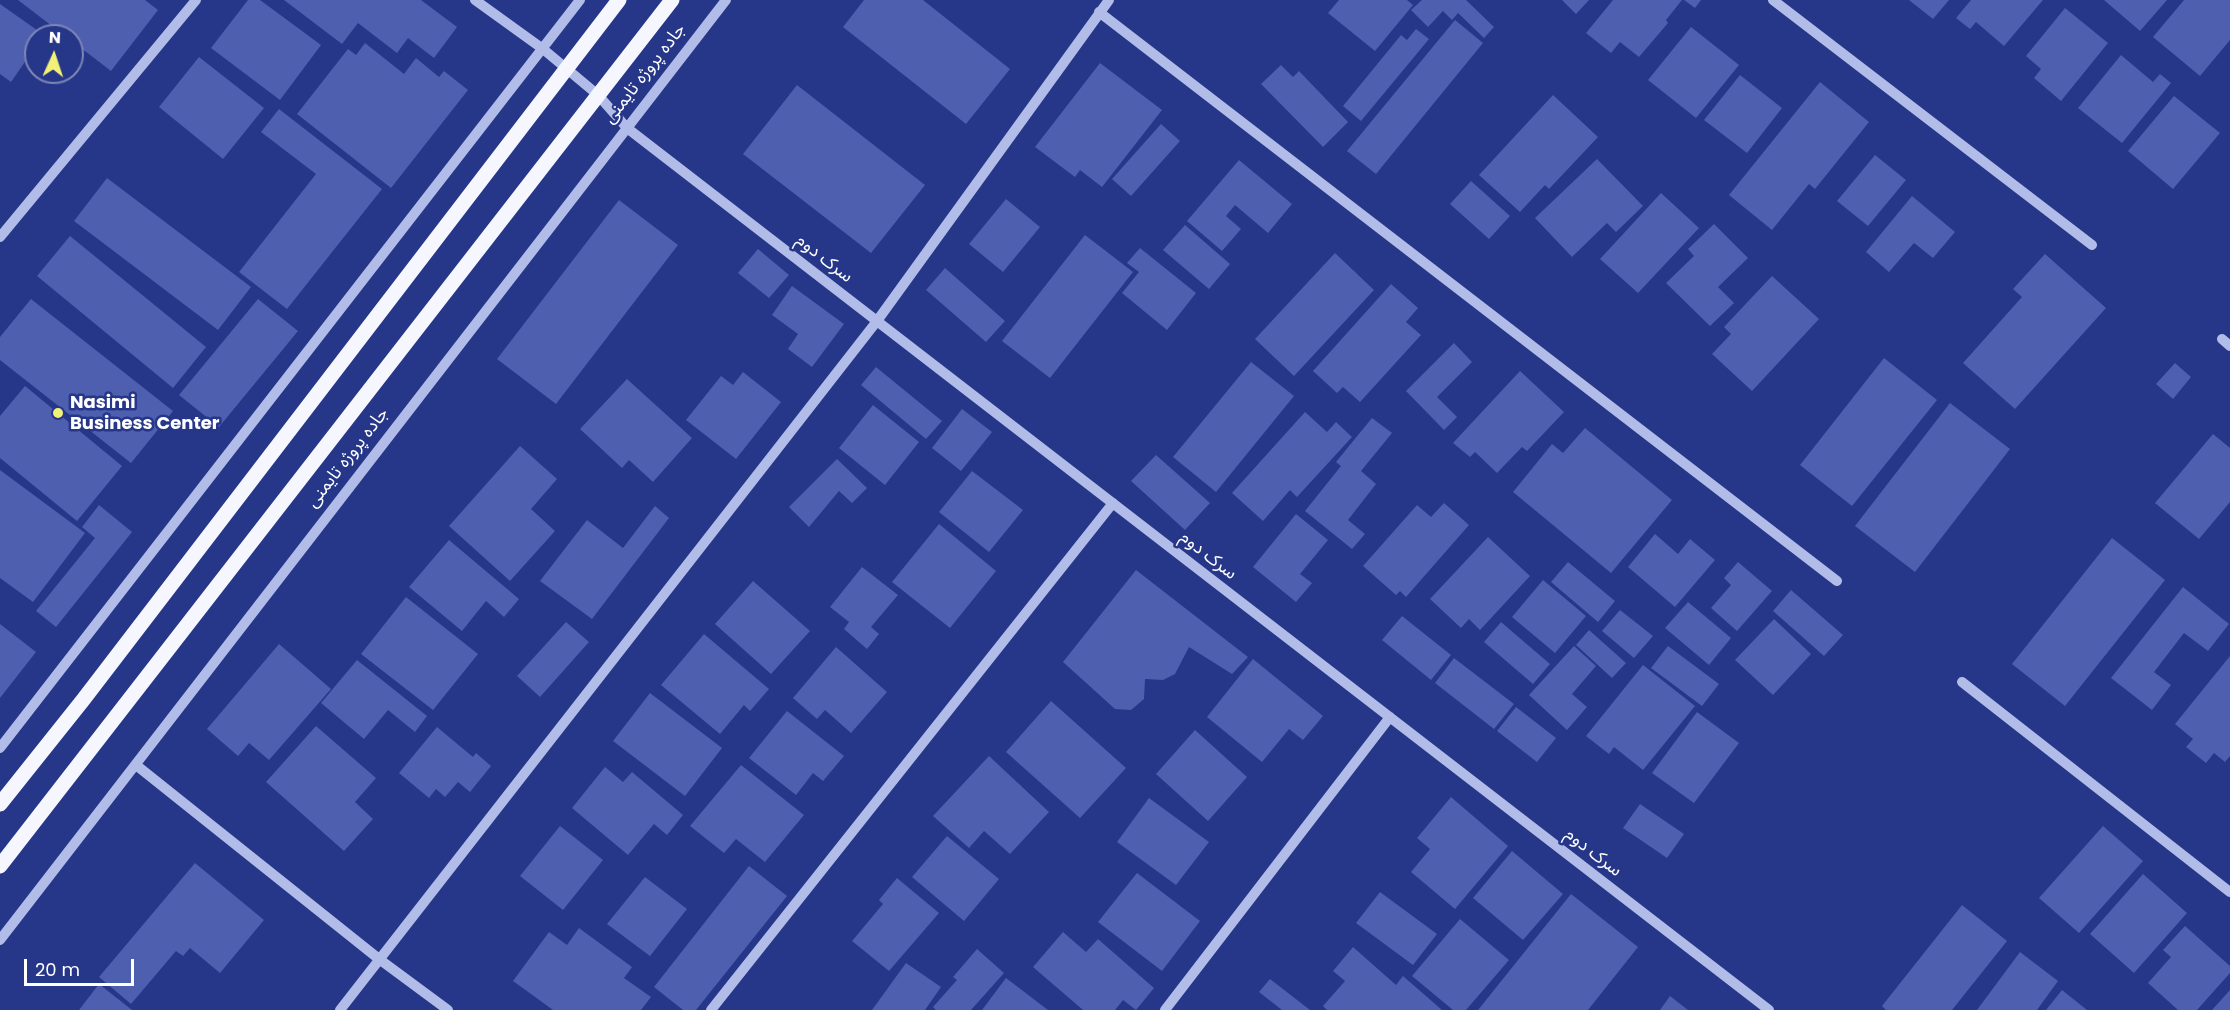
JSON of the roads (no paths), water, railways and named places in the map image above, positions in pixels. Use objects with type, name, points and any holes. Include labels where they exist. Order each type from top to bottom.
[{"type":"main road","points":[[0,804],[97,681],[619,0]]},
{"type":"main road","name":"جاده پروژه تایمنی","points":[[0,866],[672,0]]},
{"type":"street","points":[[0,237],[196,0]]},
{"type":"street","name":"سرک دوم","points":[[475,0],[543,49],[598,95],[627,128],[1769,1010]]},
{"type":"street","points":[[0,747],[580,0]]},
{"type":"street","name":"جاده پروژه تایمنی","points":[[0,940],[726,0]]},
{"type":"street","points":[[340,1010],[877,321],[1109,0]]},
{"type":"street","points":[[1773,0],[2091,245]]},
{"type":"street","points":[[1099,12],[1837,581]]},
{"type":"street","points":[[711,1010],[1113,503]]},
{"type":"street","points":[[1962,682],[2230,892]]},
{"type":"street","points":[[1165,1010],[1390,717]]},
{"type":"street","points":[[136,765],[379,959],[448,1010]]},
{"type":"place","name":"Nasimi Business Center","points":[[58,413]]}]
